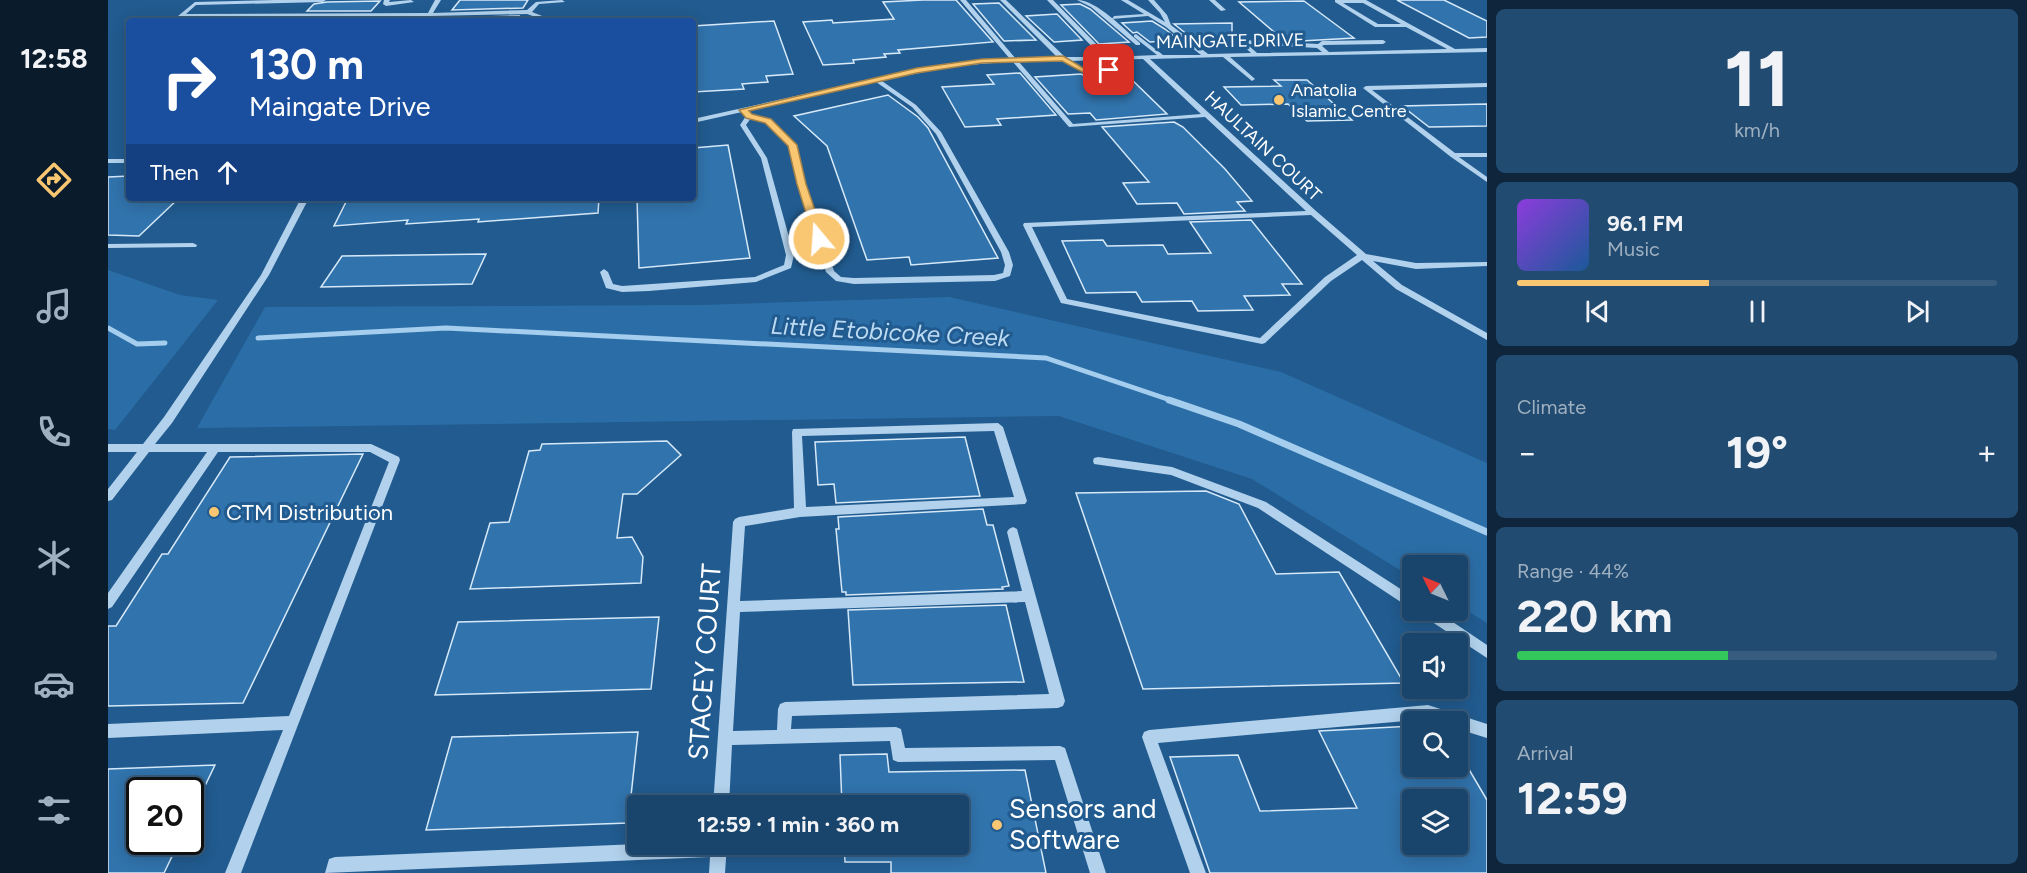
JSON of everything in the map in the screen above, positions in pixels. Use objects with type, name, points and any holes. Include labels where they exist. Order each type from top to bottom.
[{"type":"street","points":[[323,0],[195,4],[181,16],[402,18],[528,12],[549,18]]},
{"type":"street","points":[[387,0],[386,4],[412,1]]},
{"type":"street","points":[[427,18],[438,0]]},
{"type":"street","points":[[963,0],[1071,126],[1207,115]]},
{"type":"street","points":[[1003,0],[1063,58],[1084,71],[1109,70]]},
{"type":"street","points":[[1050,0],[1107,58]]},
{"type":"street","name":"HAULTAIN COURT","points":[[1080,0],[1093,6],[1138,44],[1134,44],[1207,115],[1313,213],[1399,287],[1487,338]]},
{"type":"street","points":[[1124,0],[1168,26],[1206,56]]},
{"type":"street","points":[[1151,0],[1161,11],[1168,26]]},
{"type":"street","points":[[1212,0],[1223,10]]},
{"type":"street","points":[[1329,0],[1337,2],[1377,26],[1406,25]]},
{"type":"street","points":[[1337,2],[1362,0],[1453,50]]},
{"type":"street","points":[[402,18],[412,1]]},
{"type":"street","points":[[528,12],[538,3],[562,2]]},
{"type":"street","points":[[1147,15],[1114,18],[1162,57]]},
{"type":"street","points":[[1256,55],[1242,42],[1319,46],[1322,43],[1383,42]]},
{"type":"street","points":[[1138,44],[1145,43]]},
{"type":"street","points":[[1319,46],[1327,53]]},
{"type":"street","name":"MAINGATE DRIVE","points":[[696,121],[746,113],[877,80],[948,66],[1015,59],[1487,50]]},
{"type":"street","points":[[1225,56],[1252,79]]},
{"type":"street","points":[[604,272],[609,286],[649,288],[756,279],[788,266],[790,255],[764,158],[743,125],[746,113],[768,121],[793,145],[801,184],[825,258],[830,272],[839,279],[995,278],[1007,274],[1009,265],[1005,252],[939,133],[914,106],[877,80]]},
{"type":"street","points":[[1487,85],[1366,88],[1487,180]]},
{"type":"street","points":[[1453,155],[1487,155]]},
{"type":"street","points":[[108,161],[126,161]]},
{"type":"street","points":[[108,497],[149,447],[265,275],[303,201]]},
{"type":"street","points":[[1313,213],[1027,225],[1064,302],[1262,341],[1328,279],[1362,256],[1416,266],[1487,264]]},
{"type":"street","points":[[108,246],[193,245]]},
{"type":"street","points":[[998,427],[1021,501],[998,502],[800,512],[797,432],[998,427]]},
{"type":"street","points":[[108,603],[216,447]]},
{"type":"street","points":[[108,448],[371,448],[395,460],[233,873]]},
{"type":"street","points":[[1098,461],[1172,471],[1262,505],[1402,597]]},
{"type":"street","name":"STACEY COURT","points":[[722,795],[739,522],[800,512]]},
{"type":"street","points":[[784,737],[785,710],[1058,701],[1013,532]]},
{"type":"street","points":[[734,607],[1030,596]]},
{"type":"street","points":[[1440,621],[1487,652]]},
{"type":"street","points":[[1198,873],[1149,737],[1402,714]]},
{"type":"street","points":[[108,731],[293,723]]},
{"type":"street","points":[[1468,725],[1487,731]]},
{"type":"street","points":[[725,738],[896,734],[898,755],[1060,753],[1098,873]]},
{"type":"street","points":[[333,873],[335,865],[627,851]]},
{"type":"street","points":[[717,873],[718,855]]},
{"type":"shaded area","points":[[108,270],[180,295],[218,300],[115,430],[108,429]]},
{"type":"shaded area","points":[[949,297],[1281,372],[1487,463],[1487,623],[1468,611],[1468,555],[1402,555],[1402,571],[1252,479],[1059,416],[197,428],[265,307],[701,305]]},
{"type":"building","points":[[460,0],[528,0],[523,8],[452,10]]},
{"type":"building","points":[[956,0],[993,42],[898,50],[900,53],[884,54],[886,57],[853,60],[854,63],[823,65],[803,22],[832,20],[833,23],[894,19],[883,2]]},
{"type":"building","points":[[1397,0],[1444,0],[1487,21],[1487,37],[1469,38]]},
{"type":"building","points":[[380,1],[371,11],[307,11],[314,4],[327,2]]},
{"type":"building","points":[[1304,1],[1354,38],[1301,41],[1296,37],[1280,37],[1239,2]]},
{"type":"building","points":[[999,3],[1036,40],[1004,41],[973,4]]},
{"type":"building","points":[[1080,4],[1090,9],[1129,42],[1099,44],[1061,5]]},
{"type":"building","points":[[1057,14],[1082,40],[1054,42],[1026,16]]},
{"type":"building","points":[[519,16],[518,18],[447,18]]},
{"type":"building","points":[[774,21],[793,74],[766,76],[768,82],[742,84],[744,89],[696,92],[696,26]]},
{"type":"building","points":[[1152,21],[1179,40],[1150,42],[1137,32],[1133,33],[1122,23]]},
{"type":"building","points":[[1232,23],[1232,36],[1193,39],[1174,24]]},
{"type":"building","points":[[1020,73],[1056,115],[997,119],[1001,125],[965,127],[942,87],[994,84],[987,75]]},
{"type":"building","points":[[1081,74],[1087,77],[1127,75],[1167,114],[1096,120],[1090,113],[1068,114],[1035,77]]},
{"type":"building","name":"Anatolia Islamic Centre","points":[[1274,80],[1307,80],[1352,120],[1307,121],[1288,104],[1241,105],[1224,87],[1281,86]]},
{"type":"building","points":[[888,95],[918,117],[928,128],[998,258],[911,265],[909,257],[867,260],[827,146],[794,116]]},
{"type":"building","points":[[1487,104],[1487,126],[1429,127],[1402,106]]},
{"type":"building","points":[[1174,122],[1183,127],[1225,169],[1252,201],[1237,202],[1245,211],[1184,214],[1177,203],[1137,204],[1123,183],[1149,182],[1102,127]]},
{"type":"building","points":[[728,145],[750,258],[639,268],[637,201],[696,201],[696,148]]},
{"type":"building","points":[[126,176],[126,201],[176,201],[139,236],[108,235],[108,177]]},
{"type":"building","points":[[346,201],[599,201],[598,213],[478,222],[479,219],[406,224],[408,220],[334,226]]},
{"type":"building","points":[[1251,220],[1302,284],[1282,284],[1290,295],[1244,296],[1253,310],[1198,311],[1192,301],[1142,302],[1136,292],[1086,293],[1062,241],[1103,240],[1107,246],[1163,245],[1168,254],[1211,253],[1190,222]]},
{"type":"building","points":[[486,254],[472,284],[321,287],[342,256]]},
{"type":"building","points":[[965,437],[980,496],[836,503],[834,484],[818,485],[815,442]]},
{"type":"building","points":[[667,441],[681,455],[637,494],[623,494],[617,538],[632,537],[643,557],[641,583],[470,589],[490,523],[509,522],[529,451],[540,450],[542,444]]},
{"type":"building","points":[[363,454],[243,703],[108,706],[108,626],[116,626],[162,554],[168,554],[230,457]]},
{"type":"building","points":[[1206,491],[1239,504],[1276,574],[1339,572],[1402,683],[1143,689],[1076,493]]},
{"type":"building","points":[[983,509],[987,525],[993,525],[1009,586],[1002,587],[1003,589],[846,595],[846,592],[842,592],[836,529],[839,529],[838,517]]},
{"type":"building","points":[[1006,605],[1024,682],[853,685],[848,610]]},
{"type":"building","points":[[659,617],[651,689],[435,695],[458,622]]},
{"type":"building","points":[[1402,727],[1402,777],[1468,777],[1468,768],[1487,800],[1487,873],[1210,873],[1170,757],[1238,755],[1260,811],[1357,808],[1319,731]]},
{"type":"building","points":[[638,732],[631,795],[627,795],[627,823],[426,830],[452,737]]},
{"type":"building","name":"Sensors and Software","points":[[887,754],[889,772],[1025,770],[1046,873],[891,873],[891,862],[845,862],[845,855],[969,855],[969,795],[842,795],[840,755]]},
{"type":"building","points":[[215,765],[204,788],[204,777],[126,777],[126,855],[173,855],[164,873],[108,873],[108,769]]},
{"type":"waterway","name":"Little Etobicoke Creek","points":[[108,328],[137,344],[165,343]]},
{"type":"waterway","name":"Little Etobicoke Creek","points":[[258,338],[446,328],[1046,358],[1173,401]]},
{"type":"waterway","name":"Little Etobicoke Creek","points":[[1169,400],[1239,424],[1487,532]]},
{"type":"place","name":"Anatolia Islamic Centre","points":[[1279,100]]},
{"type":"place","name":"CTM Distribution","points":[[214,512]]},
{"type":"place","name":"Sensors and Software","points":[[997,825]]},
{"type":"route","points":[[819,239],[801,184],[793,145],[768,121],[749,116],[743,110],[917,70],[982,61],[1063,58],[1084,71],[1109,70]]}]
